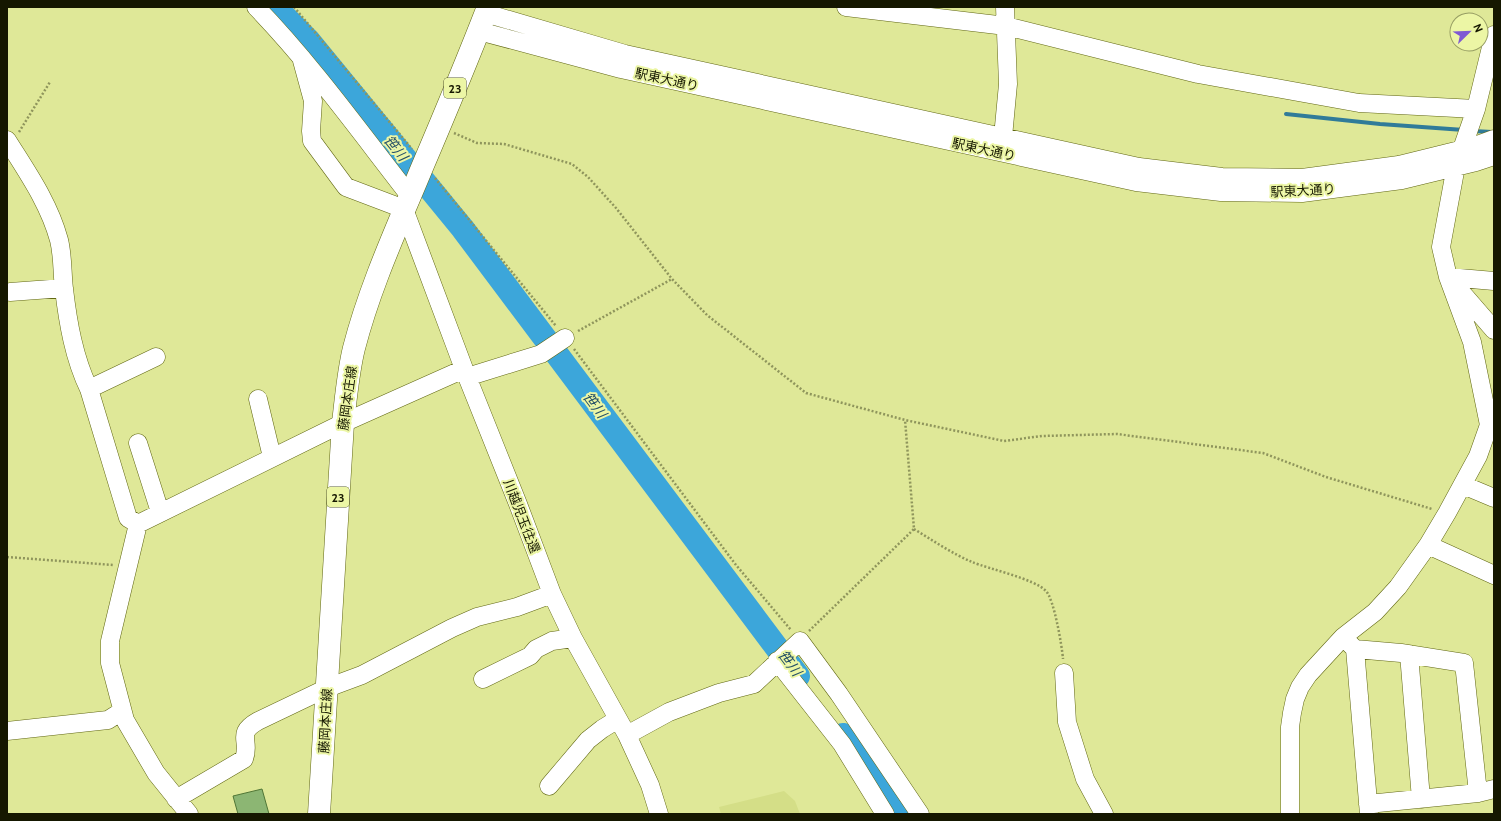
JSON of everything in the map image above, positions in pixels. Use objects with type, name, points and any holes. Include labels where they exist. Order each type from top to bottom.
[{"type":"main road","name":"藤岡本庄線","points":[[319,814],[343,422],[348,380],[354,349],[361,321],[381,263],[423,166],[483,14]]},
{"type":"street","name":"川越児玉往還","points":[[256,7],[301,57],[409,198],[465,373],[518,504],[552,594],[573,638],[623,727],[650,785],[659,814]]},
{"type":"street","points":[[846,7],[946,13],[1006,26],[1198,74],[1359,103],[1476,109]]},
{"type":"street","points":[[1003,138],[1008,84],[1005,7]]},
{"type":"street","name":"駅東大通り","points":[[483,14],[625,54],[1139,167],[1222,177],[1302,178],[1399,165],[1472,147],[1494,139]]},
{"type":"street","name":"駅東大通り","points":[[483,14],[621,69],[1136,182],[1221,192],[1302,193],[1402,180],[1476,162],[1494,156]]},
{"type":"street","points":[[1290,814],[1290,728],[1295,699],[1300,687],[1308,675],[1349,643],[1398,587],[1428,545],[1448,513],[1478,456],[1492,425],[1472,342],[1448,277],[1441,247],[1456,166],[1476,109],[1494,35]]},
{"type":"street","points":[[301,57],[313,101],[311,131],[312,141],[346,187],[409,198]]},
{"type":"street","points":[[8,145],[44,202],[54,226],[62,255],[64,288],[72,340],[82,375],[89,389],[128,518],[138,524]]},
{"type":"street","points":[[1448,277],[1494,281]]},
{"type":"street","points":[[1448,277],[1494,330]]},
{"type":"street","points":[[10,292],[64,288]]},
{"type":"street","points":[[188,814],[156,773],[126,720],[122,711],[110,663],[110,641],[138,524],[343,422],[465,373],[541,354],[565,338]]},
{"type":"street","points":[[89,389],[156,357]]},
{"type":"street","points":[[258,399],[272,457]]},
{"type":"street","points":[[138,443],[160,512]]},
{"type":"street","points":[[1463,485],[1494,498]]},
{"type":"street","points":[[1428,545],[1494,575]]},
{"type":"street","points":[[176,799],[244,759],[246,752],[245,733],[249,726],[327,688],[362,675],[452,628],[477,617],[517,607],[552,594]]},
{"type":"street","points":[[483,679],[530,656],[536,649],[552,641],[573,638]]},
{"type":"street","points":[[549,786],[588,740],[602,729],[623,727],[669,712],[719,693],[754,684],[798,642],[839,694],[920,814]]},
{"type":"street","points":[[1349,643],[1464,663],[1486,791],[1421,799],[1369,809],[1349,643]]},
{"type":"street","points":[[1409,654],[1421,799]]},
{"type":"street","points":[[777,661],[842,744],[885,814]]},
{"type":"street","points":[[1064,673],[1067,722],[1085,779],[1104,814]]},
{"type":"street","points":[[7,730],[108,720],[122,711]]},
{"type":"path","points":[[294,7],[565,338],[736,565],[798,642],[831,608],[914,529]]},
{"type":"path","points":[[8,145],[50,82]]},
{"type":"path","points":[[439,126],[477,143],[504,144],[572,164],[588,177],[616,208],[672,279],[707,314],[806,393],[905,420],[1004,441],[1042,436],[1117,434],[1263,453],[1326,477],[1448,513]]},
{"type":"path","points":[[565,338],[672,279]]},
{"type":"path","points":[[905,420],[914,529]]},
{"type":"path","points":[[914,529],[971,562],[1036,584],[1047,591],[1053,607],[1062,647],[1064,673]]},
{"type":"path","points":[[7,557],[127,566]]},
{"type":"shaded area","points":[[784,791],[795,801],[800,814],[721,814],[719,807]]},
{"type":"building","points":[[262,789],[269,814],[238,814],[233,796]]},
{"type":"waterway","name":"笹川","points":[[275,7],[309,41],[463,229],[798,676]]},
{"type":"waterway","points":[[1286,114],[1380,124],[1464,130]]},
{"type":"waterway","points":[[1473,131],[1492,132]]},
{"type":"waterway","name":"笹川","points":[[843,735],[886,792],[900,814]]}]
